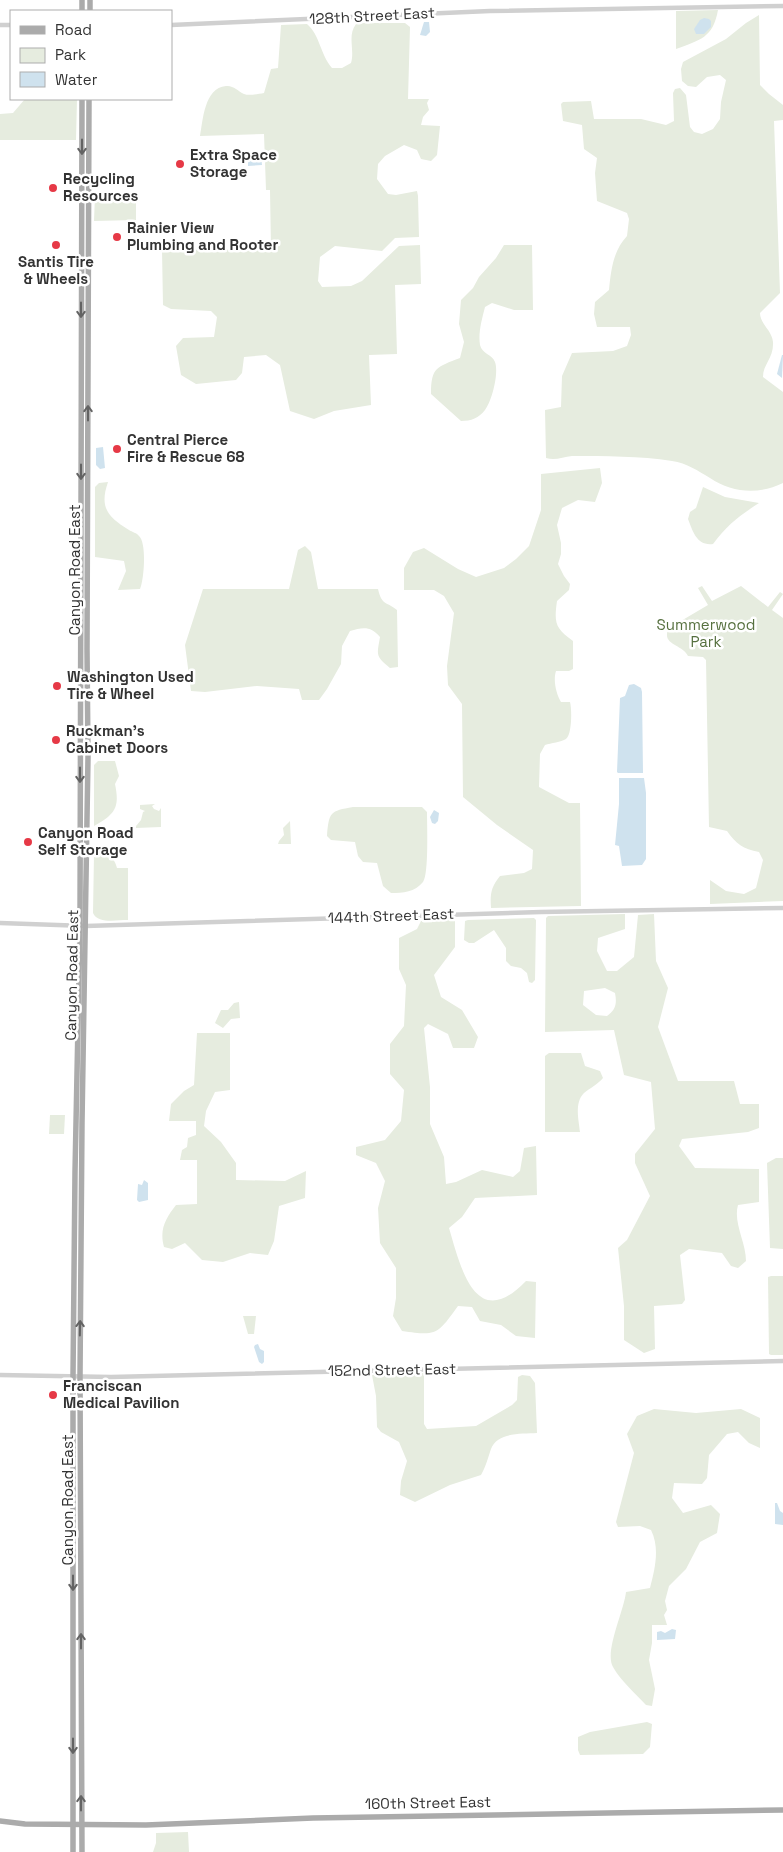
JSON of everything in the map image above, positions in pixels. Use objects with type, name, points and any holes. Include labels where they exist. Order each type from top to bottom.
[{"type":"main road","name":"Canyon Road East","points":[[73,1852],[77,1377],[82,1198],[83,926],[80,617],[82,100]]},
{"type":"main road","name":"Canyon Road East","points":[[82,1852],[75,1172],[88,757],[89,100]]},
{"type":"main road","points":[[82,167],[85,186],[89,188]]},
{"type":"main road","points":[[81,227],[85,229],[88,255]]},
{"type":"main road","points":[[80,617],[84,620],[87,649]]},
{"type":"main road","points":[[80,729],[84,754],[88,757]]},
{"type":"main road","points":[[75,1172],[79,1198],[82,1198]]},
{"type":"main road","name":"160th Street East","points":[[0,1821],[25,1824],[82,1825],[404,1816],[783,1810]]},
{"type":"street","name":"128th Street East","points":[[172,25],[490,11],[783,6]]},
{"type":"street","name":"144th Street East","points":[[0,923],[83,926],[541,912],[783,908]]},
{"type":"street","name":"152nd Street East","points":[[0,1375],[77,1377],[783,1361]]},
{"type":"green space","points":[[718,10],[713,27],[704,37],[676,49],[676,11]]},
{"type":"green space","points":[[759,15],[760,85],[783,105],[783,120],[774,121],[780,293],[760,313],[773,342],[772,352],[763,372],[763,377],[783,392],[783,483],[765,489],[746,491],[727,487],[687,465],[672,461],[610,456],[546,458],[545,410],[561,407],[562,376],[572,353],[613,351],[627,346],[631,335],[630,327],[597,327],[594,314],[595,302],[609,290],[614,261],[622,242],[627,236],[629,219],[627,213],[597,201],[595,173],[597,158],[584,149],[582,125],[563,121],[561,104],[563,102],[591,101],[594,119],[641,119],[666,125],[674,121],[673,93],[675,89],[680,88],[686,95],[690,127],[694,132],[702,134],[713,129],[720,119],[721,102],[726,80],[720,75],[707,77],[696,87],[688,86],[682,81],[681,69],[683,62],[726,39]]},
{"type":"green space","points":[[405,23],[410,27],[408,99],[429,99],[427,103],[429,110],[423,117],[421,125],[440,126],[437,155],[431,161],[421,159],[417,150],[404,145],[385,156],[378,164],[377,179],[388,194],[396,195],[417,191],[419,237],[395,238],[382,251],[335,246],[320,257],[318,281],[322,287],[351,286],[362,281],[399,246],[420,245],[421,284],[395,285],[397,354],[369,355],[371,405],[334,411],[314,419],[290,411],[280,365],[266,355],[244,357],[242,373],[236,380],[196,384],[181,375],[176,346],[183,338],[214,337],[217,317],[211,311],[171,309],[163,305],[162,250],[271,249],[270,190],[266,190],[264,134],[200,136],[206,106],[213,93],[219,88],[226,86],[233,87],[246,95],[264,93],[271,69],[278,68],[281,25],[307,24],[315,34],[328,63],[332,68],[342,68],[351,63],[353,29],[356,24]]},
{"type":"green space","points":[[24,100],[77,100],[76,140],[0,140],[0,114],[13,113]]},
{"type":"green space","points":[[136,194],[136,220],[94,221],[95,195]]},
{"type":"green space","points":[[504,245],[532,245],[533,310],[514,310],[492,303],[485,307],[480,331],[480,345],[495,362],[494,387],[488,406],[483,413],[474,418],[461,421],[431,394],[432,378],[441,366],[460,358],[464,342],[459,324],[461,300],[473,288],[479,277],[496,258]]},
{"type":"green space","points":[[600,468],[602,483],[595,502],[578,500],[562,508],[557,525],[561,543],[561,554],[558,564],[570,584],[569,590],[557,601],[556,620],[562,632],[573,641],[573,669],[569,671],[556,671],[555,683],[561,702],[570,702],[571,722],[568,737],[545,745],[540,754],[539,787],[569,803],[580,803],[581,906],[491,908],[492,891],[497,880],[500,876],[524,873],[532,869],[533,850],[497,825],[463,797],[462,704],[448,685],[447,666],[454,613],[444,596],[434,590],[404,590],[404,568],[413,552],[424,548],[458,569],[476,577],[504,568],[529,546],[541,510],[541,474]]},
{"type":"green space","points":[[108,482],[105,491],[107,511],[116,521],[137,534],[142,540],[144,562],[140,589],[118,590],[126,571],[124,561],[95,557],[95,487],[99,483]]},
{"type":"green space","points":[[703,487],[725,497],[759,503],[734,521],[713,544],[703,543],[696,537],[688,519],[690,512],[696,508]]},
{"type":"green space","points":[[305,546],[311,552],[318,589],[378,589],[383,601],[397,610],[398,667],[390,668],[379,658],[380,637],[370,629],[363,628],[350,631],[342,646],[341,664],[319,700],[302,700],[299,689],[257,686],[205,692],[191,691],[185,645],[203,589],[289,589],[298,550]]},
{"type":"green space","name":"Summerwood Park","points":[[702,586],[712,601],[741,586],[768,607],[780,592],[783,594],[772,610],[783,618],[783,901],[710,904],[710,880],[726,891],[744,894],[756,888],[763,860],[759,852],[740,845],[727,831],[709,827],[706,660],[703,657],[688,656],[667,638],[669,628],[708,605],[698,588]]},
{"type":"green space","points":[[98,761],[115,761],[119,776],[115,784],[117,799],[114,810],[107,818],[94,826],[94,765]]},
{"type":"green space","points":[[155,804],[152,806],[154,809],[159,811],[161,808],[161,827],[136,828],[145,811],[140,809],[140,805]]},
{"type":"green space","points":[[353,807],[422,807],[427,812],[426,870],[423,882],[420,885],[408,891],[391,893],[383,886],[377,863],[363,862],[358,856],[355,842],[331,840],[327,836],[332,814]]},
{"type":"green space","points":[[290,821],[291,844],[278,844],[284,835],[283,828]]},
{"type":"green space","points":[[94,854],[109,856],[114,860],[117,868],[128,868],[128,920],[103,920],[93,913]]},
{"type":"green space","points":[[625,914],[625,929],[598,938],[597,951],[607,971],[617,971],[634,957],[638,915],[654,914],[656,961],[668,988],[658,1027],[678,1081],[734,1081],[740,1104],[759,1104],[759,1128],[748,1132],[682,1139],[679,1146],[695,1168],[759,1169],[759,1202],[738,1205],[738,1226],[746,1261],[738,1268],[731,1266],[722,1253],[689,1249],[680,1255],[685,1300],[682,1304],[654,1306],[655,1349],[644,1353],[624,1340],[624,1306],[618,1248],[627,1240],[650,1196],[635,1163],[635,1154],[655,1129],[651,1082],[624,1075],[614,1030],[545,1032],[546,918],[548,916]],"holes":[[[605,988],[615,993],[615,1006],[607,1016],[596,1015],[583,1005],[584,991]]]},
{"type":"green space","points":[[534,918],[536,920],[535,980],[532,983],[529,982],[527,973],[521,968],[511,966],[506,961],[506,948],[494,930],[474,943],[464,940],[465,921],[468,920]]},
{"type":"green space","points":[[455,920],[455,947],[434,975],[441,997],[462,1010],[478,1037],[474,1048],[453,1048],[448,1034],[428,1024],[424,1028],[430,1087],[430,1124],[444,1157],[446,1184],[456,1182],[482,1170],[513,1177],[520,1171],[524,1148],[536,1146],[537,1195],[475,1198],[462,1217],[449,1228],[465,1276],[473,1289],[483,1298],[495,1300],[509,1295],[526,1281],[536,1282],[535,1338],[516,1336],[501,1325],[480,1321],[472,1307],[458,1306],[445,1323],[435,1331],[423,1333],[402,1331],[393,1316],[396,1298],[396,1268],[380,1243],[378,1208],[385,1181],[376,1163],[356,1155],[356,1147],[385,1140],[401,1121],[404,1090],[390,1074],[390,1044],[404,1026],[406,985],[399,969],[399,938],[417,929],[421,921]]},
{"type":"green space","points":[[239,1002],[240,1018],[231,1019],[223,1028],[215,1023],[221,1010],[228,1010],[234,1003]]},
{"type":"green space","points":[[197,1033],[230,1033],[230,1090],[215,1092],[206,1111],[204,1126],[221,1142],[236,1163],[236,1180],[285,1181],[306,1171],[305,1198],[279,1206],[274,1241],[268,1255],[250,1253],[223,1262],[202,1260],[185,1243],[172,1249],[164,1247],[162,1235],[164,1224],[176,1205],[197,1204],[197,1160],[180,1160],[182,1150],[187,1147],[188,1138],[196,1135],[196,1121],[169,1121],[171,1104],[184,1091],[194,1085]]},
{"type":"green space","points":[[549,1053],[581,1053],[585,1066],[600,1071],[603,1078],[581,1097],[578,1107],[580,1132],[545,1132],[545,1056]]},
{"type":"green space","points":[[50,1115],[65,1115],[64,1134],[49,1134]]},
{"type":"green space","points":[[776,1158],[783,1158],[783,1249],[770,1248],[767,1163]]},
{"type":"green space","points":[[783,1276],[783,1355],[769,1354],[768,1277]]},
{"type":"green space","points":[[243,1316],[256,1316],[254,1334],[248,1334]]},
{"type":"green space","points":[[424,1373],[424,1424],[427,1429],[476,1426],[512,1405],[517,1400],[518,1377],[522,1375],[530,1376],[535,1383],[537,1433],[517,1434],[499,1439],[491,1449],[481,1475],[450,1485],[415,1502],[400,1495],[401,1481],[407,1461],[399,1442],[381,1432],[377,1427],[376,1396],[372,1375]]},
{"type":"green space","points":[[654,1409],[696,1413],[741,1409],[760,1418],[760,1448],[749,1443],[738,1432],[727,1434],[709,1455],[707,1478],[702,1484],[674,1483],[672,1498],[683,1513],[711,1505],[720,1514],[717,1533],[700,1542],[686,1569],[669,1586],[665,1601],[667,1610],[664,1615],[667,1625],[652,1625],[652,1643],[649,1660],[655,1689],[652,1706],[646,1705],[616,1672],[611,1660],[611,1652],[626,1592],[650,1588],[655,1566],[656,1551],[651,1530],[640,1526],[618,1527],[616,1522],[634,1453],[627,1434],[637,1416]]},
{"type":"green space","points":[[647,1722],[652,1724],[650,1747],[643,1754],[580,1755],[578,1737],[590,1732]]},
{"type":"green space","points":[[188,1832],[189,1852],[153,1852],[156,1843],[156,1833]]},
{"type":"water","points":[[704,18],[711,21],[711,27],[704,34],[696,34],[694,29],[700,20]]},
{"type":"water","points":[[424,22],[429,22],[430,32],[426,36],[420,35]]},
{"type":"water","points":[[248,157],[261,157],[262,165],[248,166]]},
{"type":"water","points":[[783,355],[782,378],[777,374]]},
{"type":"water","points":[[103,447],[105,468],[100,469],[96,465],[96,448]]},
{"type":"water","points":[[634,684],[641,688],[642,692],[643,773],[618,773],[620,698],[625,696],[629,685]]},
{"type":"water","points":[[619,778],[644,778],[646,793],[646,859],[642,865],[622,866],[619,846],[615,845],[619,804]]},
{"type":"water","points":[[434,810],[439,813],[438,821],[435,824],[432,823],[430,817]]},
{"type":"water","points":[[144,1180],[148,1183],[148,1200],[139,1202],[137,1200],[138,1184],[142,1185]]},
{"type":"water","points":[[258,1344],[260,1349],[264,1351],[264,1362],[262,1364],[259,1362],[254,1347]]},
{"type":"water","points":[[775,1503],[777,1503],[780,1511],[783,1513],[783,1525],[775,1524]]},
{"type":"water","points":[[672,1629],[676,1630],[675,1639],[657,1640],[657,1632],[665,1633]]},
{"type":"place","name":"Extra Space Storage","points":[[180,164]]},
{"type":"place","name":"Recycling Resources","points":[[53,188]]},
{"type":"place","name":"Rainier View Plumbing and Rooter","points":[[117,237]]},
{"type":"place","name":"Santis Tire & Wheels","points":[[56,245]]},
{"type":"place","name":"Central Pierce Fire & Rescue 68","points":[[117,449]]},
{"type":"place","name":"Washington Used Tire & Wheel","points":[[57,686]]},
{"type":"place","name":"Ruckman's Cabinet Doors","points":[[56,740]]},
{"type":"place","name":"Canyon Road Self Storage","points":[[28,842]]},
{"type":"place","name":"Franciscan Medical Pavilion","points":[[53,1395]]}]
